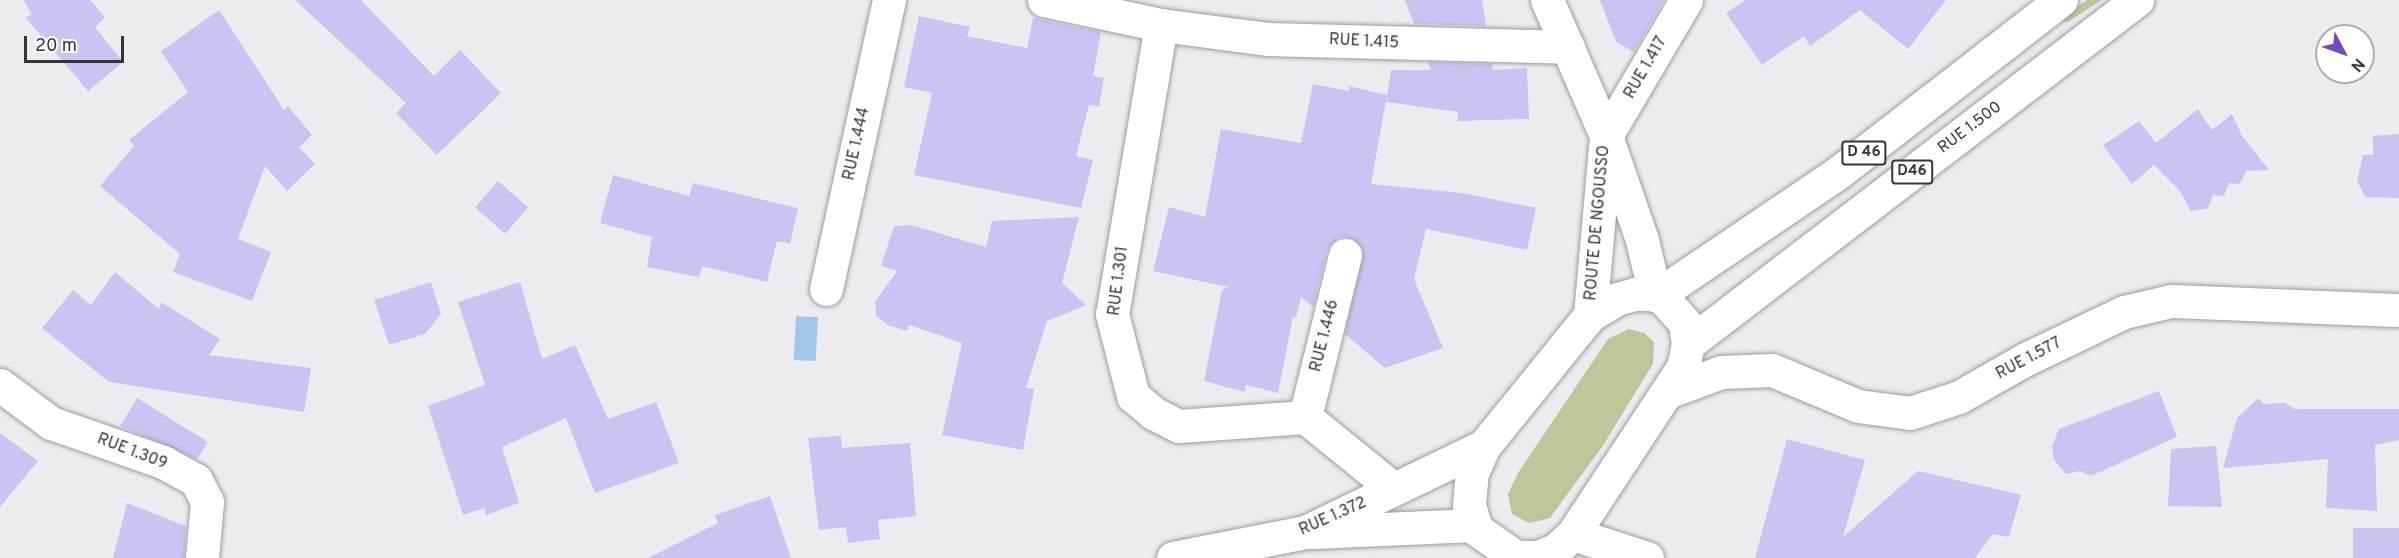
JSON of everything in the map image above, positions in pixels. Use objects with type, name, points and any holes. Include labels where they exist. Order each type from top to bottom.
[{"type":"street","name":"RUE 1.444","points":[[826,289],[889,0]]},
{"type":"street","points":[[1044,0],[1161,25]]},
{"type":"street","name":"ROUTE DE NGOUSSO","points":[[1547,0],[1606,136],[1590,315]]},
{"type":"street","name":"RUE 1.417","points":[[1606,136],[1686,0]]},
{"type":"street","name":"D 46","points":[[1657,295],[1839,172],[2061,0]]},
{"type":"street","name":"RUE 1.500","points":[[1688,344],[2137,0]]},
{"type":"street","name":"RUE 1.415","points":[[1161,25],[1267,39],[1568,47]]},
{"type":"street","name":"RUE 1.301","points":[[1161,25],[1112,314],[1133,396],[1153,413],[1179,426],[1305,417]]},
{"type":"street","points":[[1606,136],[1642,240],[1657,295],[1685,323],[1688,344],[1683,367],[1670,391],[1573,534],[1555,550],[1538,557],[1516,557],[1475,525],[1469,505],[1472,473],[1484,446],[1590,315],[1617,299],[1635,294],[1657,295]]},
{"type":"street","name":"RUE 1.446","points":[[1305,417],[1345,255]]},
{"type":"street","name":"RUE 1.577","points":[[1670,391],[1721,372],[1772,370],[1858,406],[1910,412],[1959,397],[2026,359],[2124,312],[2171,301],[2399,310]]},
{"type":"street","name":"RUE 1.309","points":[[0,385],[51,423],[163,462],[196,480],[207,502],[202,558]]},
{"type":"street","points":[[1305,417],[1394,489]]},
{"type":"street","name":"RUE 1.372","points":[[1173,558],[1305,532],[1484,446]]},
{"type":"street","points":[[1305,532],[1475,525]]},
{"type":"street","points":[[1573,534],[1647,558]]},
{"type":"green space","points":[[2087,0],[2102,0],[2068,22],[2061,21],[2064,15]]},
{"type":"green space","points":[[1629,329],[1644,333],[1654,342],[1653,364],[1602,447],[1550,518],[1529,523],[1512,514],[1508,494],[1518,473],[1608,339]]},
{"type":"water","points":[[796,316],[818,317],[816,361],[794,360]]},
{"type":"building","points":[[23,0],[90,0],[105,17],[95,27],[123,62],[88,91],[26,18],[32,14]]},
{"type":"building","points":[[295,0],[361,0],[434,76],[460,50],[501,93],[437,155],[396,113],[406,103]]},
{"type":"building","points":[[1405,0],[1482,0],[1486,26],[1414,24]]},
{"type":"building","points":[[1600,0],[1664,0],[1634,52],[1616,42]]},
{"type":"building","points":[[1745,0],[1946,0],[1908,49],[1860,10],[1810,46],[1804,36],[1762,65],[1726,13]]},
{"type":"building","points":[[219,10],[284,110],[288,106],[312,135],[299,147],[315,164],[287,191],[265,166],[238,239],[271,252],[252,301],[173,272],[180,254],[100,186],[134,146],[129,140],[188,92],[161,51]]},
{"type":"building","points":[[919,16],[970,27],[967,36],[1027,48],[1033,18],[1101,32],[1093,76],[1104,78],[1099,106],[1089,105],[1076,156],[1093,160],[1081,208],[914,175],[932,93],[904,87]]},
{"type":"building","points":[[1428,62],[1492,64],[1493,70],[1527,68],[1529,119],[1458,121],[1458,112],[1386,102],[1391,70],[1431,70]]},
{"type":"building","points":[[1313,84],[1349,91],[1349,86],[1387,95],[1371,184],[1463,193],[1536,208],[1527,250],[1426,229],[1414,279],[1443,348],[1385,368],[1345,334],[1363,250],[1350,237],[1339,237],[1327,250],[1313,307],[1301,297],[1296,318],[1293,317],[1278,393],[1246,385],[1245,392],[1204,381],[1222,290],[1228,287],[1153,271],[1169,207],[1205,217],[1221,129],[1301,143]]},
{"type":"building","points":[[2198,109],[2212,130],[2232,114],[2242,136],[2269,170],[2246,171],[2240,184],[2229,183],[2224,196],[2213,195],[2208,208],[2191,211],[2180,191],[2154,165],[2132,184],[2103,145],[2139,121],[2156,143]]},
{"type":"building","points":[[2399,134],[2399,198],[2365,197],[2357,181],[2363,155],[2373,155],[2373,136]]},
{"type":"building","points":[[613,175],[689,196],[693,183],[798,208],[790,244],[777,241],[767,282],[702,266],[699,277],[647,267],[652,237],[600,223]]},
{"type":"building","points":[[498,181],[528,207],[505,234],[475,207]]},
{"type":"building","points":[[1079,217],[1062,283],[1086,305],[1047,321],[1026,388],[1034,389],[1023,450],[942,435],[962,343],[909,325],[907,331],[888,325],[876,316],[875,302],[897,271],[881,266],[894,226],[911,225],[986,247],[992,221]]},
{"type":"building","points":[[115,272],[159,309],[161,302],[220,339],[209,355],[311,368],[304,412],[109,382],[42,328],[73,290],[91,305]]},
{"type":"building","points":[[431,282],[441,314],[425,334],[389,345],[374,300]]},
{"type":"building","points":[[520,282],[542,359],[575,345],[608,419],[656,402],[679,463],[595,493],[566,418],[502,447],[519,503],[486,515],[484,508],[463,515],[428,406],[485,385],[458,302]]},
{"type":"building","points":[[2159,391],[2177,437],[2091,476],[2080,471],[2066,474],[2054,460],[2052,446],[2059,429]]},
{"type":"building","points":[[137,398],[208,442],[197,459],[120,426]]},
{"type":"building","points":[[2258,398],[2264,404],[2285,403],[2294,409],[2399,409],[2399,440],[2375,445],[2377,511],[2326,508],[2328,459],[2223,468],[2237,418]]},
{"type":"building","points":[[0,433],[38,461],[0,507]]},
{"type":"building","points":[[841,436],[842,448],[910,443],[916,516],[878,520],[880,539],[848,543],[846,527],[819,530],[808,438]]},
{"type":"building","points":[[1787,439],[1865,460],[1843,537],[1918,471],[2021,495],[2009,537],[1993,534],[1975,558],[1755,558]]},
{"type":"building","points":[[2216,446],[2222,507],[2168,506],[2171,449]]},
{"type":"building","points":[[770,496],[791,558],[648,558],[718,523],[715,515]]},
{"type":"building","points":[[127,503],[186,526],[184,558],[113,558]]},
{"type":"building","points":[[2353,528],[2399,528],[2399,558],[2353,558]]}]
